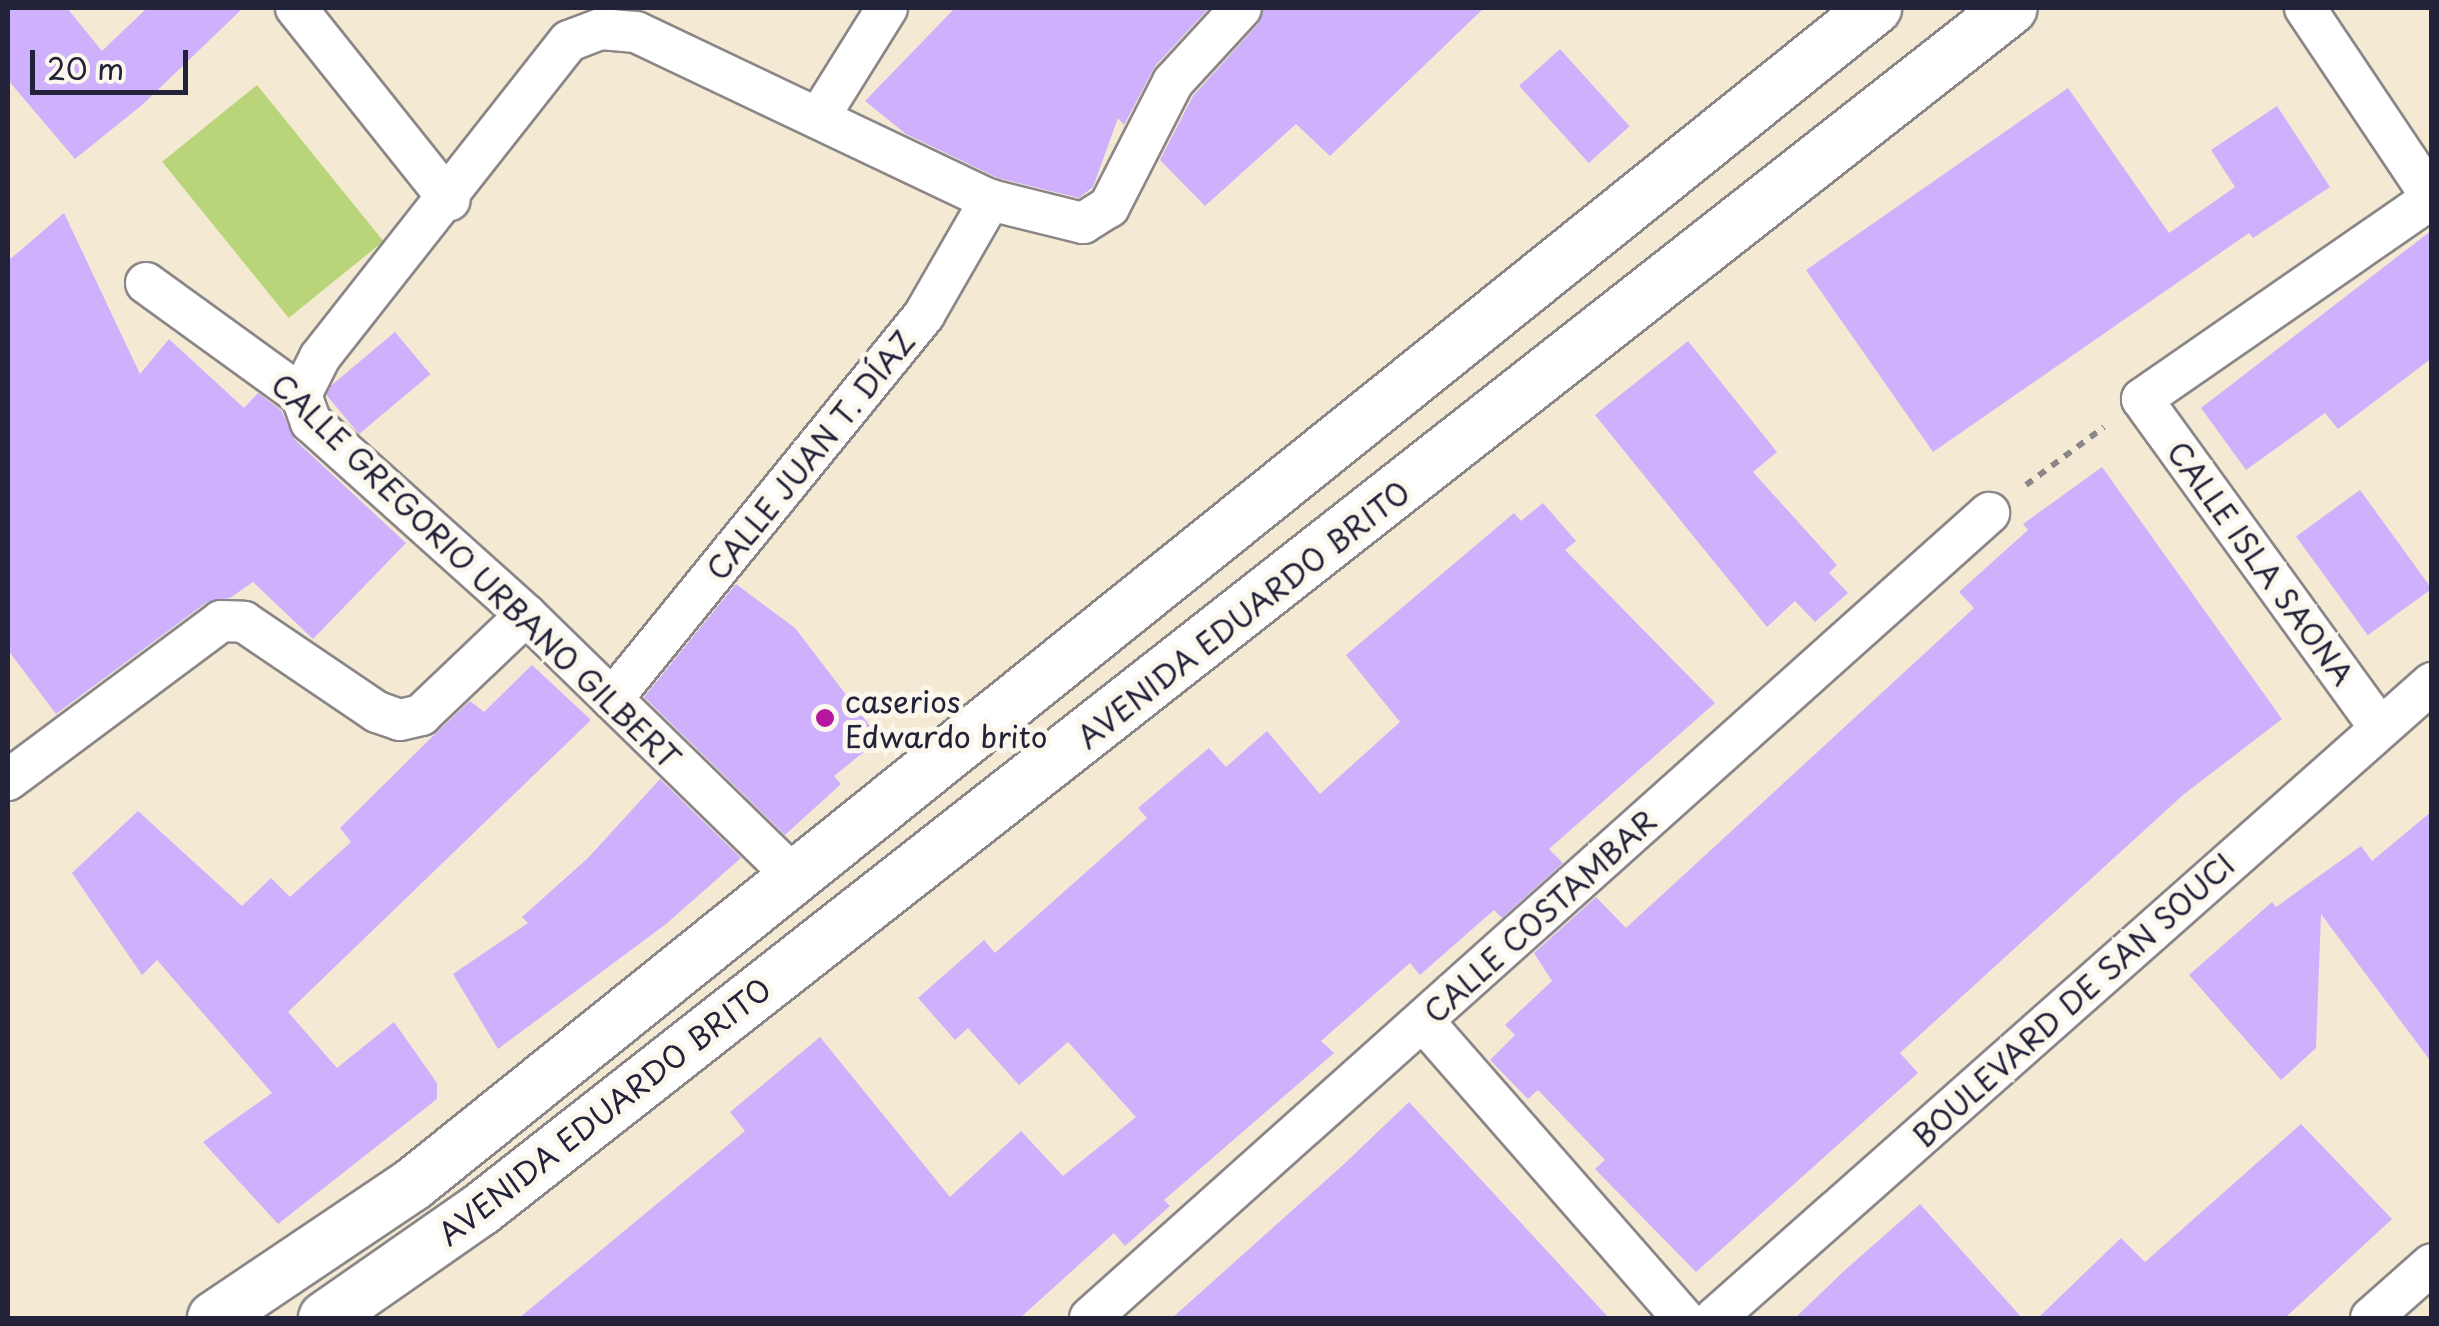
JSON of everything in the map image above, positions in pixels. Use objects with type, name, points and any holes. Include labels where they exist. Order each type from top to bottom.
[{"type":"street","points":[[296,8],[449,200]]},
{"type":"street","points":[[819,117],[887,8]]},
{"type":"street","points":[[302,395],[320,358],[449,200],[570,41],[601,29],[636,32],[990,200],[1054,219],[1099,219],[1173,82],[1241,8]]},
{"type":"street","name":"AVENIDA EDUARDO BRITO","points":[[214,1318],[412,1185],[792,875],[1875,8]]},
{"type":"street","name":"AVENIDA EDUARDO BRITO","points":[[324,1318],[510,1186],[2011,8]]},
{"type":"street","points":[[2142,398],[2432,198],[2305,8]]},
{"type":"street","name":"CALLE JUAN T. DÍAZ","points":[[612,698],[924,315],[990,200]]},
{"type":"street","name":"CALLE GREGORIO URBANO GILBERT","points":[[146,283],[302,395],[312,422],[526,615],[792,875]]},
{"type":"street","name":"CALLE ISLA SAONA","points":[[2142,398],[2380,728]]},
{"type":"street","name":"CALLE COSTAMBAR","points":[[1090,1318],[1989,513]]},
{"type":"street","points":[[8,780],[221,621],[244,622],[378,712],[400,720],[421,716],[526,615]]},
{"type":"street","name":"BOULEVARD DE SAN SOUCI","points":[[1715,1318],[2432,683]]},
{"type":"street","points":[[1422,1021],[1684,1318]]},
{"type":"street","points":[[2371,1318],[2432,1264]]},
{"type":"path","points":[[1989,513],[2142,398]]},
{"type":"green space","points":[[257,85],[383,241],[289,318],[162,162]]},
{"type":"building","points":[[8,8],[67,8],[102,51],[147,8],[243,8],[142,105],[75,159],[8,80]]},
{"type":"building","points":[[955,8],[1209,8],[1155,66],[1124,125],[1118,118],[1093,187],[1079,198],[998,178],[906,134],[865,101]]},
{"type":"building","points":[[1264,8],[1484,8],[1330,156],[1296,124],[1205,206],[1160,160],[1193,96],[1258,24]]},
{"type":"building","points":[[1560,49],[1630,126],[1589,163],[1519,86]]},
{"type":"building","points":[[2068,88],[2169,233],[2235,187],[2211,150],[2277,106],[2330,187],[2253,238],[2249,233],[1933,452],[1806,270]]},
{"type":"building","points":[[64,213],[140,374],[169,339],[244,408],[258,393],[281,410],[295,440],[406,543],[313,639],[253,582],[230,598],[207,602],[56,714],[8,650],[8,261]]},
{"type":"building","points":[[2432,230],[2432,358],[2338,429],[2325,413],[2246,470],[2201,408]]},
{"type":"building","points":[[395,332],[430,374],[359,434],[324,392]]},
{"type":"building","points":[[1688,341],[1777,452],[1753,472],[1837,565],[1829,573],[1848,593],[1815,622],[1795,601],[1767,627],[1595,415]]},
{"type":"building","points":[[2102,467],[2282,719],[2183,795],[1900,1053],[1918,1073],[1696,1272],[1595,1169],[1605,1160],[1538,1090],[1528,1099],[1490,1060],[1515,1035],[1505,1025],[1552,981],[1534,953],[1596,897],[1626,928],[1974,608],[1959,592],[2028,530],[2023,524]]},
{"type":"building","points":[[2360,490],[2432,589],[2368,635],[2296,536]]},
{"type":"building","points":[[1543,503],[1576,541],[1565,550],[1715,703],[1549,849],[1563,863],[1502,918],[1494,910],[1420,975],[1410,963],[1321,1041],[1334,1053],[1164,1200],[1170,1206],[1125,1246],[1114,1233],[1020,1318],[519,1318],[745,1131],[730,1112],[820,1037],[950,1197],[1021,1131],[1063,1176],[1136,1117],[1068,1042],[1019,1085],[968,1028],[955,1040],[918,998],[984,940],[995,953],[1147,818],[1138,808],[1209,748],[1226,767],[1267,731],[1320,794],[1400,722],[1346,655],[1514,513],[1521,521]]},
{"type":"building","points":[[736,584],[795,628],[880,739],[834,776],[841,784],[785,835],[644,697]]},
{"type":"building","points":[[532,665],[591,720],[288,1012],[337,1068],[394,1022],[437,1083],[437,1099],[278,1224],[203,1142],[272,1093],[157,960],[142,975],[72,873],[138,811],[242,906],[271,878],[290,897],[351,842],[340,828],[436,733],[470,701],[484,712]]},
{"type":"building","points":[[660,779],[741,858],[666,924],[498,1049],[453,974],[528,923],[522,917],[588,858]]},
{"type":"building","points":[[2432,811],[2432,1063],[2321,914],[2316,1048],[2281,1080],[2189,975],[2272,902],[2276,907],[2361,846],[2372,861]]},
{"type":"building","points":[[1409,1102],[1609,1318],[1172,1318],[1343,1165]]},
{"type":"building","points":[[2301,1124],[2392,1219],[2285,1318],[2038,1318],[2121,1238],[2145,1262]]},
{"type":"building","points":[[1920,1204],[2022,1318],[1795,1318],[1844,1271]]},
{"type":"place","name":"caserios Edwardo brito","points":[[825,718]]}]
